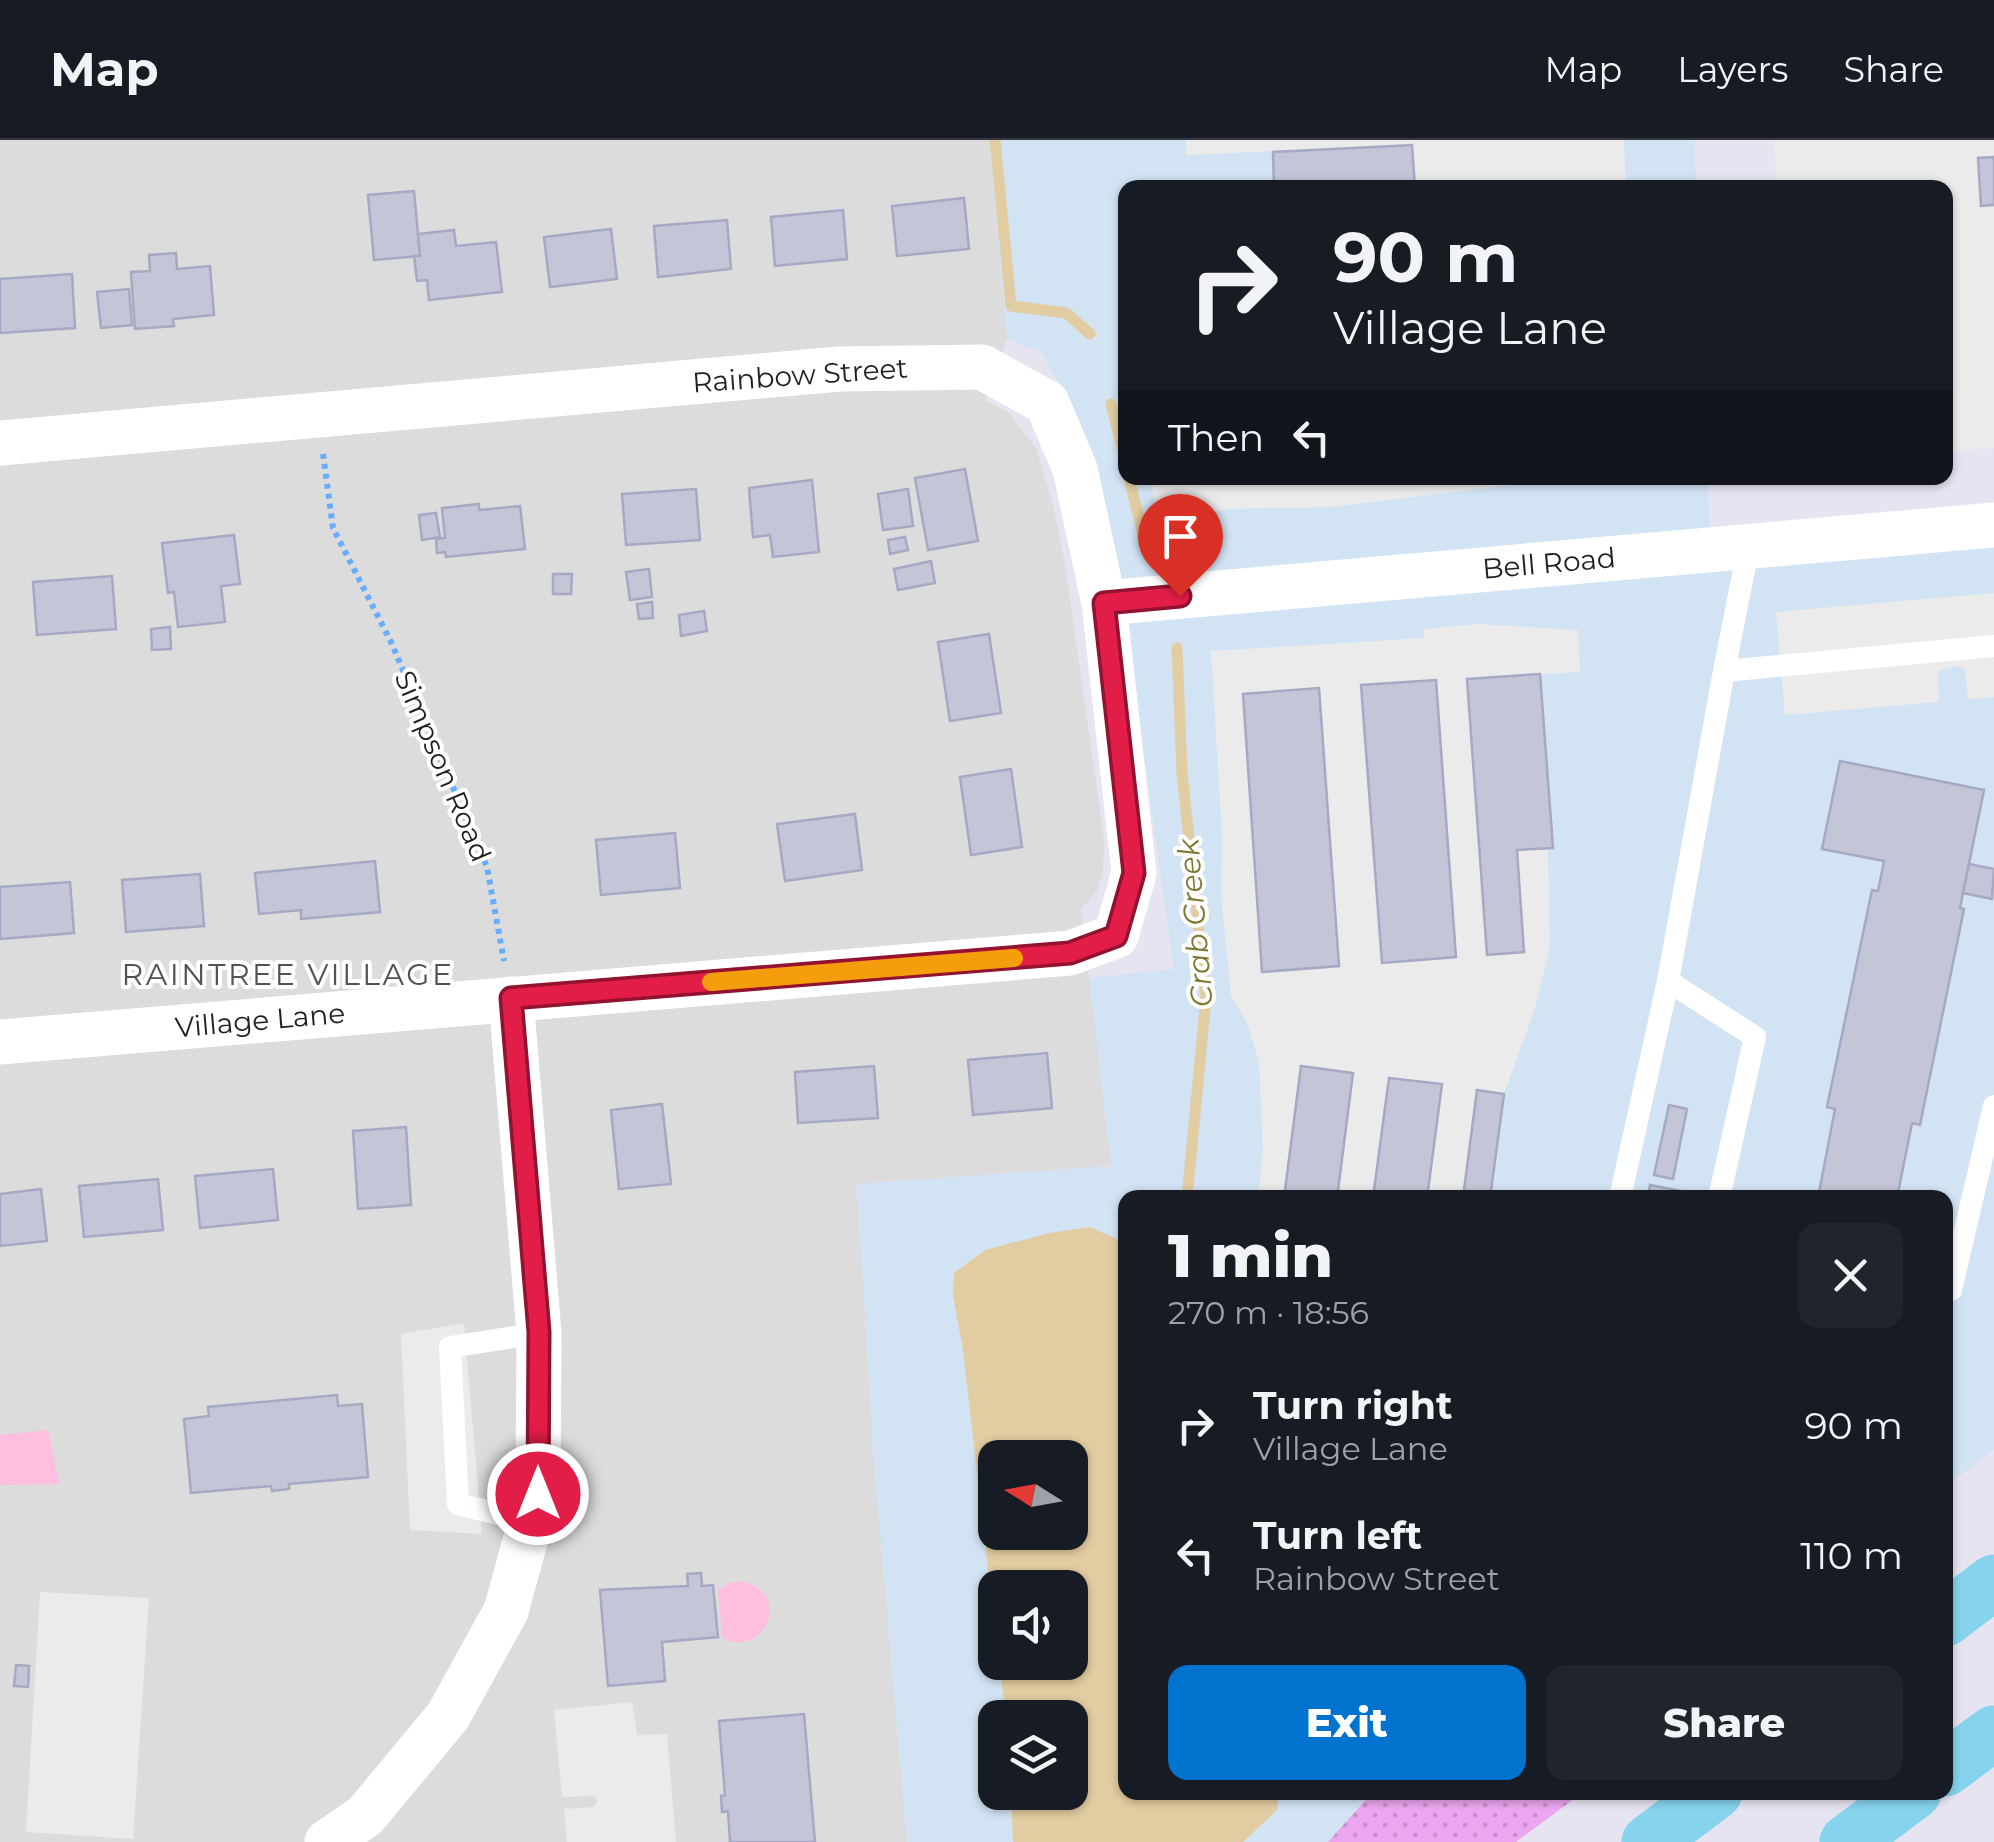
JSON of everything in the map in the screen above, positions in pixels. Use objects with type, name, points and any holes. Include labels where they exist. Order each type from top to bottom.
[{"type":"highway","points":[[1953,1613],[1994,1582]]},
{"type":"highway","points":[[1953,1763],[1994,1733]]},
{"type":"highway","points":[[1649,1842],[1704,1800]]},
{"type":"highway","points":[[1848,1842],[1903,1800]]},
{"type":"street","name":"Rainbow Street","points":[[0,443],[840,369],[982,367],[1047,402],[1075,468],[1104,603],[1134,873],[1116,936]]},
{"type":"street","name":"Bell Road","points":[[1104,603],[1994,525]]},
{"type":"street","name":"Village Lane","points":[[0,1042],[1070,953],[1116,936]]},
{"type":"street","points":[[327,1842],[365,1816],[448,1716],[506,1612],[538,1494],[539,1332],[511,998]]},
{"type":"lane","points":[[1622,1190],[1668,982],[1749,545]]},
{"type":"lane","points":[[1724,671],[1994,646]]},
{"type":"lane","points":[[1668,982],[1756,1036],[1721,1190]]},
{"type":"lane","points":[[1953,1281],[1994,1106]]},
{"type":"lane","points":[[530,1522],[458,1504],[450,1347],[539,1332]]},
{"type":"path","name":"Simpson Road","points":[[318,414],[333,528],[391,642],[488,868],[511,998]]},
{"type":"shaded area","points":[[0,140],[989,140],[1007,339],[985,401],[1008,412],[1036,448],[1066,570],[1104,840],[1103,871],[1097,891],[1081,909],[1112,1166],[857,1184],[873,1450],[907,1842],[0,1842]]},
{"type":"shaded area","points":[[989,140],[1694,140],[1696,180],[1118,180],[1118,485],[1708,485],[1711,570],[1994,546],[1994,1449],[1969,1469],[1953,1480],[1953,1190],[1118,1190],[1118,1800],[1366,1800],[1328,1842],[907,1842],[873,1450],[857,1184],[1111,1166],[1089,978],[1174,969],[1133,678],[1104,515],[1080,421],[1042,352],[1007,339]]},
{"type":"shaded area","points":[[1186,140],[1624,140],[1626,180],[1414,180],[1412,145],[1186,155]]},
{"type":"shaded area","points":[[1774,140],[1994,140],[1994,448],[1953,451],[1953,180],[1777,180]]},
{"type":"shaded area","points":[[1151,485],[1511,485],[1333,507],[1227,509],[1159,517]]},
{"type":"shaded area","points":[[1994,593],[1994,697],[1968,699],[1965,669],[1958,666],[1938,671],[1939,702],[1785,715],[1776,612]]},
{"type":"shaded area","points":[[1479,624],[1578,630],[1580,672],[1467,679],[1487,955],[1524,952],[1517,850],[1548,848],[1550,947],[1534,1012],[1504,1094],[1477,1090],[1464,1190],[1259,1190],[1263,1147],[1259,1063],[1248,1025],[1231,996],[1221,895],[1222,836],[1211,651],[1424,638],[1424,629]]},
{"type":"shaded area","points":[[1090,1227],[1118,1240],[1118,1800],[1278,1800],[1277,1810],[1243,1842],[1013,1842],[1012,1810],[1088,1810],[1088,1700],[1004,1700],[1001,1680],[1088,1680],[1088,1570],[988,1570],[986,1550],[1088,1550],[1088,1440],[978,1440],[978,1481],[953,1295],[954,1273],[985,1250],[1050,1233]]},
{"type":"shaded area","points":[[464,1323],[482,1534],[410,1530],[401,1334]]},
{"type":"shaded area","points":[[48,1430],[59,1484],[0,1485],[0,1435]]},
{"type":"shaded area","points":[[742,1581],[759,1589],[768,1599],[770,1612],[759,1634],[736,1642],[722,1637],[718,1590]]},
{"type":"shaded area","points":[[40,1592],[149,1598],[133,1839],[26,1832]]},
{"type":"shaded area","points":[[632,1702],[637,1735],[667,1734],[676,1842],[567,1842],[564,1809],[594,1807],[598,1800],[594,1796],[562,1797],[554,1710]]},
{"type":"shaded area","points":[[1365,1800],[1573,1800],[1516,1842],[1328,1842]]},
{"type":"building","points":[[1412,145],[1414,180],[1274,180],[1273,152]]},
{"type":"building","points":[[1994,157],[1994,205],[1981,206],[1978,158]]},
{"type":"building","points":[[414,191],[420,256],[374,260],[368,195]]},
{"type":"building","points":[[964,198],[969,249],[897,256],[892,206]]},
{"type":"building","points":[[843,210],[847,259],[775,266],[771,217]]},
{"type":"building","points":[[727,220],[731,269],[658,277],[654,226]]},
{"type":"building","points":[[611,229],[617,279],[550,287],[544,237]]},
{"type":"building","points":[[454,230],[456,246],[496,242],[502,292],[429,300],[427,280],[417,281],[414,256],[420,256],[418,234]]},
{"type":"building","points":[[176,253],[177,269],[210,266],[214,315],[173,319],[174,326],[135,329],[131,272],[150,271],[149,255]]},
{"type":"building","points":[[72,274],[75,328],[0,333],[0,279]]},
{"type":"building","points":[[129,289],[132,325],[101,328],[97,292]]},
{"type":"building","points":[[965,469],[978,541],[928,550],[915,478]]},
{"type":"building","points":[[812,480],[819,552],[773,557],[770,535],[753,537],[749,488]]},
{"type":"building","points":[[696,489],[700,540],[626,545],[622,494]]},
{"type":"building","points":[[908,489],[913,526],[883,530],[878,494]]},
{"type":"building","points":[[479,504],[479,510],[520,506],[525,549],[446,557],[445,552],[437,553],[436,539],[445,538],[442,508]]},
{"type":"building","points":[[436,513],[440,537],[422,540],[419,515]]},
{"type":"building","points":[[234,535],[240,584],[221,586],[225,622],[178,627],[174,592],[168,593],[162,543]]},
{"type":"building","points":[[905,537],[908,550],[890,554],[888,540]]},
{"type":"building","points":[[931,561],[935,583],[898,590],[894,569]]},
{"type":"building","points":[[649,569],[652,597],[630,600],[626,572]]},
{"type":"building","points":[[553,574],[572,574],[571,594],[553,594]]},
{"type":"building","points":[[112,576],[116,629],[37,635],[33,582]]},
{"type":"building","points":[[652,602],[653,618],[639,619],[637,604]]},
{"type":"building","points":[[704,611],[707,631],[681,636],[679,615]]},
{"type":"building","points":[[170,627],[171,649],[152,650],[151,629]]},
{"type":"building","points":[[989,634],[1001,713],[950,721],[938,642]]},
{"type":"building","points":[[1540,674],[1553,848],[1517,850],[1524,952],[1487,955],[1467,679]]},
{"type":"building","points":[[1436,680],[1456,957],[1382,963],[1361,685]]},
{"type":"building","points":[[1319,688],[1339,966],[1262,972],[1243,694]]},
{"type":"building","points":[[1840,761],[1984,790],[1920,1125],[1912,1123],[1899,1190],[1820,1190],[1835,1109],[1827,1107],[1872,890],[1878,891],[1884,861],[1822,849]]},
{"type":"building","points":[[1011,769],[1022,847],[971,855],[960,777]]},
{"type":"building","points":[[855,814],[862,870],[785,881],[777,824]]},
{"type":"building","points":[[675,833],[680,888],[601,895],[596,840]]},
{"type":"building","points":[[375,861],[380,912],[301,919],[301,910],[259,914],[255,873]]},
{"type":"building","points":[[1969,864],[1994,869],[1992,899],[1963,893]]},
{"type":"building","points":[[200,874],[204,926],[126,932],[122,880]]},
{"type":"building","points":[[70,882],[74,933],[0,939],[0,887]]},
{"type":"building","points":[[1047,1053],[1052,1108],[973,1115],[968,1060]]},
{"type":"building","points":[[874,1066],[878,1118],[798,1123],[795,1072]]},
{"type":"building","points":[[1301,1066],[1353,1073],[1338,1190],[1285,1190]]},
{"type":"building","points":[[1389,1078],[1442,1084],[1428,1190],[1374,1190]]},
{"type":"building","points":[[1477,1090],[1504,1094],[1491,1190],[1464,1190]]},
{"type":"building","points":[[662,1104],[671,1184],[619,1189],[611,1110]]},
{"type":"building","points":[[1669,1105],[1687,1109],[1673,1179],[1654,1175]]},
{"type":"building","points":[[406,1127],[411,1205],[358,1209],[353,1131]]},
{"type":"building","points":[[273,1169],[278,1220],[200,1228],[195,1176]]},
{"type":"building","points":[[158,1179],[163,1230],[84,1237],[79,1186]]},
{"type":"building","points":[[1650,1185],[1676,1190],[1649,1190]]},
{"type":"building","points":[[41,1189],[47,1241],[0,1246],[0,1194]]},
{"type":"building","points":[[337,1395],[338,1406],[362,1404],[368,1477],[289,1484],[289,1489],[272,1491],[271,1486],[191,1493],[184,1419],[209,1416],[208,1407]]},
{"type":"building","points":[[701,1573],[702,1586],[713,1585],[718,1637],[662,1642],[665,1681],[608,1686],[600,1590],[688,1586],[687,1574]]},
{"type":"building","points":[[16,1665],[29,1666],[28,1687],[14,1686]]},
{"type":"building","points":[[804,1714],[815,1842],[730,1842],[728,1811],[722,1812],[721,1796],[725,1795],[719,1721]]},
{"type":"waterway","name":"Crab Creek","points":[[995,140],[1011,306],[1066,313],[1090,334]]},
{"type":"waterway","name":"Crab Creek","points":[[1111,404],[1118,432]]},
{"type":"waterway","name":"Crab Creek","points":[[1131,485],[1145,542]]},
{"type":"waterway","name":"Crab Creek","points":[[1177,648],[1182,773],[1206,998],[1188,1190]]},
{"type":"slow traffic","points":[[711,982],[1014,958]]},
{"type":"district","name":"RAINTREE VILLAGE","points":[[288,974]]},
{"type":"route","points":[[538,1494],[539,1332],[511,998],[1070,953],[1116,936],[1134,873],[1104,603],[1180,596]]}]
